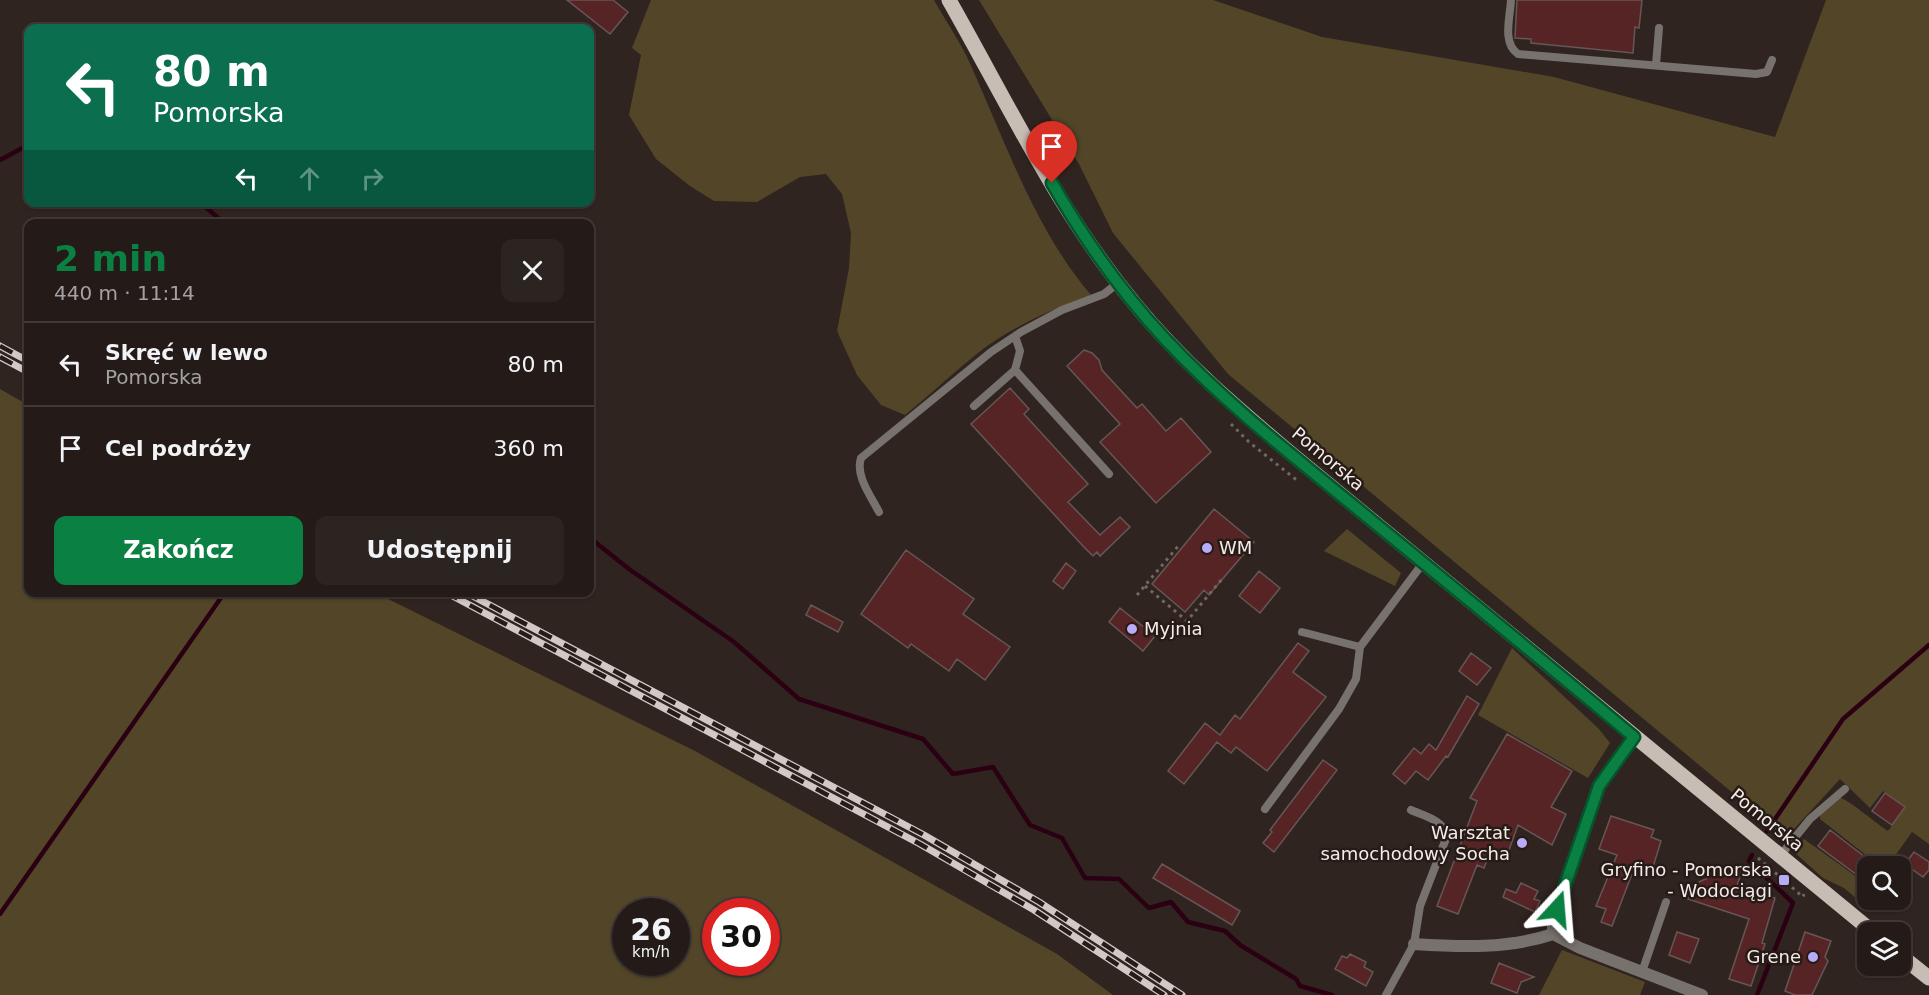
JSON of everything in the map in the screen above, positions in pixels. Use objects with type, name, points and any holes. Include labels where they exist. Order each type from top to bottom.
[{"type":"main road","name":"Pomorska","points":[[949,0],[1069,212],[1118,283],[1165,339],[1213,387],[1423,563],[1861,922]]},
{"type":"main road","points":[[1911,964],[1929,978]]},
{"type":"street","points":[[1553,934],[1556,913],[1599,786],[1634,737]]},
{"type":"street","points":[[1414,944],[1457,947],[1520,942],[1553,934],[1702,995]]},
{"type":"lane","points":[[1512,0],[1508,41],[1511,49],[1518,54],[1756,74],[1767,72],[1772,60]]},
{"type":"lane","points":[[1656,65],[1659,28]]},
{"type":"lane","points":[[879,512],[861,476],[859,465],[861,458],[963,373],[1015,336],[1062,310],[1104,294],[1118,283]]},
{"type":"lane","points":[[974,406],[1015,370],[1020,351],[1015,336]]},
{"type":"lane","points":[[1015,370],[1109,474]]},
{"type":"lane","points":[[1265,809],[1345,698],[1356,679],[1360,647],[1423,563]]},
{"type":"lane","points":[[1302,632],[1360,647]]},
{"type":"lane","points":[[1780,856],[1810,819],[1845,789]]},
{"type":"lane","points":[[1386,995],[1414,944],[1420,906],[1447,836],[1445,828],[1440,823],[1411,810]]},
{"type":"lane","points":[[1642,972],[1666,902]]},
{"type":"path","points":[[1137,595],[1180,544]]},
{"type":"path","points":[[1145,586],[1187,621],[1222,579]]},
{"type":"shaded area","points":[[651,0],[934,0],[968,59],[1038,215],[1071,270],[1091,295],[1035,318],[995,340],[905,415],[881,405],[857,375],[837,331],[849,268],[851,233],[842,194],[826,174],[800,177],[757,202],[714,201],[690,186],[656,159],[629,115],[641,55],[632,48]]},
{"type":"shaded area","points":[[979,0],[1213,0],[1322,37],[1554,77],[1775,137],[1826,0],[1929,0],[1929,844],[1912,832],[1895,856],[1867,856],[1820,819],[1820,815],[1838,797],[1888,831],[1905,807],[1883,791],[1870,808],[1840,779],[1784,840],[1763,818],[1228,374],[1113,233],[1079,164]]},
{"type":"shaded area","points":[[0,389],[24,403],[24,597],[384,597],[695,751],[1057,954],[1113,995],[0,995]]},
{"type":"shaded area","points":[[1347,529],[1401,573],[1395,586],[1324,551]]},
{"type":"shaded area","points":[[1512,648],[1598,728],[1610,743],[1588,778],[1478,715]]},
{"type":"shaded area","points":[[1804,839],[1857,877],[1857,899],[1844,888],[1823,878],[1792,850]]},
{"type":"shaded area","points":[[1562,950],[1645,982],[1640,995],[1539,995]]},
{"type":"building","points":[[567,0],[613,0],[628,12],[610,34]]},
{"type":"building","points":[[1517,0],[1642,0],[1639,28],[1635,27],[1633,53],[1531,43],[1531,39],[1515,38]]},
{"type":"building","points":[[1084,350],[1092,353],[1099,360],[1102,370],[1137,408],[1142,404],[1166,431],[1181,418],[1211,452],[1156,503],[1100,442],[1120,424],[1067,366]]},
{"type":"building","points":[[1010,388],[1029,409],[1024,414],[1088,484],[1068,502],[1100,535],[1120,517],[1130,527],[1100,556],[1097,552],[1093,556],[1083,546],[971,424]]},
{"type":"building","points":[[1214,509],[1254,542],[1209,595],[1204,590],[1185,612],[1152,584]]},
{"type":"building","points":[[906,550],[974,599],[963,614],[1010,647],[985,680],[957,659],[949,671],[911,644],[908,648],[861,614]]},
{"type":"building","points":[[1066,563],[1076,571],[1063,589],[1053,581]]},
{"type":"building","points":[[1259,571],[1280,588],[1260,613],[1239,596]]},
{"type":"building","points":[[811,605],[843,622],[838,632],[806,615]]},
{"type":"building","name":"Myjnia","points":[[1120,608],[1155,636],[1143,651],[1109,622]]},
{"type":"building","points":[[1298,643],[1309,651],[1293,672],[1326,697],[1267,771],[1236,747],[1231,753],[1217,742],[1184,784],[1168,771],[1205,723],[1220,735],[1235,715],[1240,719]]},
{"type":"building","points":[[1471,653],[1491,668],[1477,685],[1459,671]]},
{"type":"building","points":[[1467,696],[1479,704],[1448,757],[1446,756],[1428,780],[1416,771],[1405,784],[1393,774],[1414,748],[1421,754],[1429,744],[1436,750]]},
{"type":"building","points":[[1507,734],[1572,771],[1551,807],[1566,814],[1552,845],[1518,825],[1505,861],[1489,855],[1484,868],[1477,865],[1458,914],[1437,906],[1477,801],[1470,798]]},
{"type":"building","points":[[1323,760],[1337,770],[1274,852],[1263,843],[1272,832],[1270,830]]},
{"type":"building","points":[[1885,793],[1905,807],[1892,825],[1872,811]]},
{"type":"building","points":[[1611,816],[1654,830],[1651,837],[1661,841],[1653,867],[1637,861],[1612,926],[1601,922],[1606,909],[1596,906],[1617,855],[1599,849]]},
{"type":"building","points":[[1830,830],[1864,856],[1857,856],[1857,875],[1818,846]]},
{"type":"building","points":[[1914,852],[1929,862],[1929,870],[1923,877],[1911,868],[1911,856]]},
{"type":"building","points":[[1162,864],[1240,911],[1232,925],[1153,878]]},
{"type":"building","points":[[1728,869],[1741,873],[1737,886],[1775,898],[1762,943],[1765,944],[1751,986],[1729,979],[1749,919],[1688,899],[1692,885]]},
{"type":"building","points":[[1521,883],[1538,891],[1534,899],[1540,901],[1535,912],[1503,897],[1506,889],[1516,893]]},
{"type":"building","points":[[1677,932],[1699,939],[1690,963],[1669,955]]},
{"type":"building","points":[[1805,932],[1831,941],[1825,957],[1828,961],[1812,995],[1795,995],[1785,991]]},
{"type":"building","points":[[1350,954],[1366,962],[1364,967],[1373,972],[1366,986],[1335,969],[1342,956],[1347,958]]},
{"type":"building","points":[[1499,963],[1534,977],[1521,982],[1517,993],[1491,983]]},
{"type":"waterway","points":[[0,160],[24,147]]},
{"type":"waterway","points":[[206,207],[219,219]]},
{"type":"waterway","points":[[594,541],[629,569],[734,642],[799,699],[923,739],[953,774],[993,767],[1030,825],[1062,838],[1085,878],[1119,879],[1149,908],[1171,902],[1188,922],[1225,931],[1240,945],[1296,979],[1300,986],[1332,995]]},
{"type":"waterway","points":[[0,914],[222,597]]},
{"type":"waterway","points":[[1767,831],[1843,719],[1929,645]]},
{"type":"waterway","points":[[1752,855],[1749,861],[1793,903],[1757,995]]},
{"type":"railway","points":[[0,346],[24,359]]},
{"type":"railway","points":[[0,357],[24,370]]},
{"type":"railway","points":[[454,597],[920,844],[1034,910],[1164,995]]},
{"type":"railway","points":[[474,597],[924,835],[1039,902],[1182,995]]},
{"type":"place","name":"WM","points":[[1207,548]]},
{"type":"place","name":"Myjnia","points":[[1132,629]]},
{"type":"place","name":"Warsztat samochodowy Socha","points":[[1522,843]]},
{"type":"place","name":"Gryfino - Pomorska - Wodociągi","points":[[1784,880]]},
{"type":"place","name":"Grene","points":[[1813,957]]},
{"type":"route","points":[[1052,183],[1097,255],[1126,294],[1198,373],[1243,414],[1634,737],[1599,786],[1557,909]]}]
